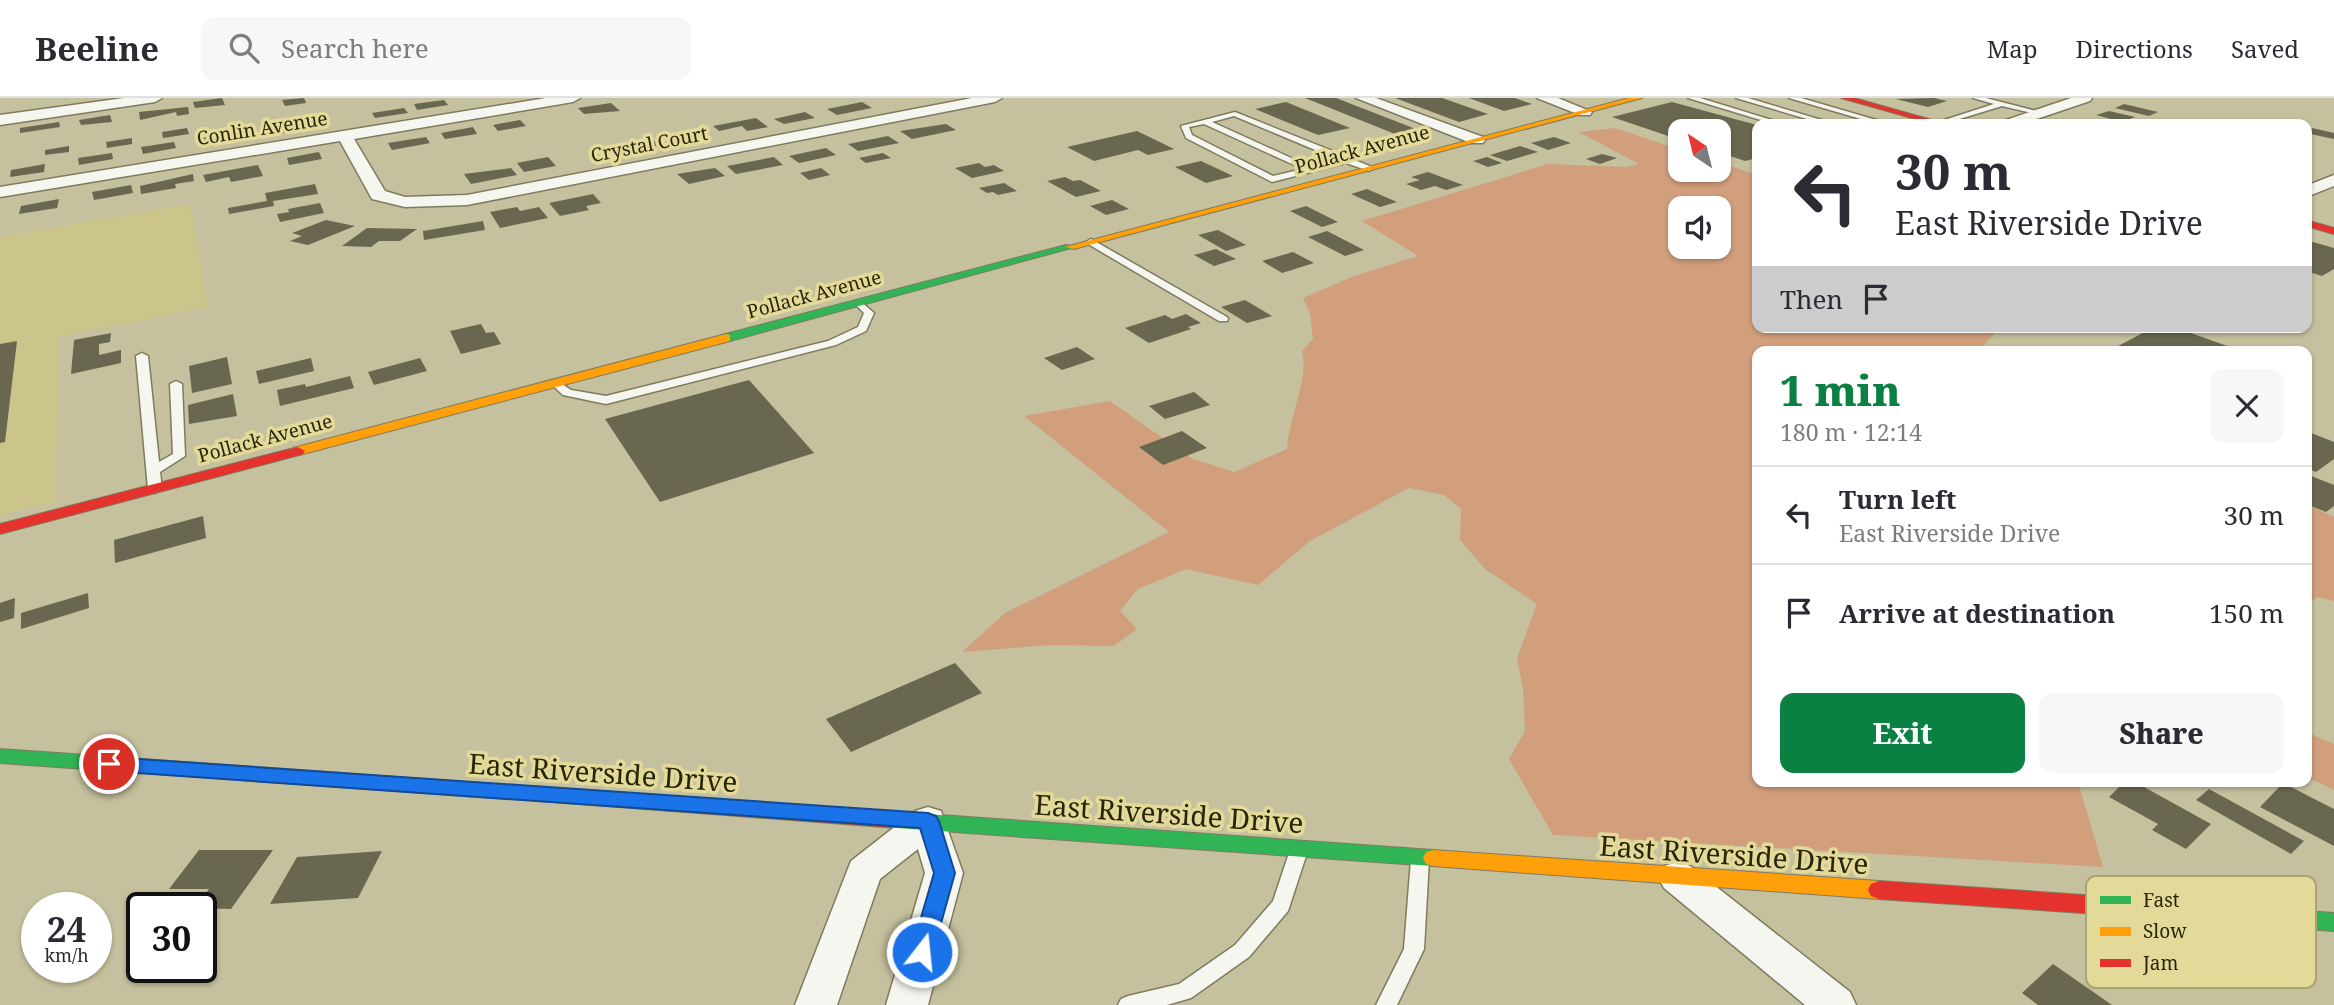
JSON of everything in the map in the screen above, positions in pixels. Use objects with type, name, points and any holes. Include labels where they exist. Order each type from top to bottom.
[{"type":"street","points":[[0,120],[155,98]]},
{"type":"street","name":"Conlin Avenue","points":[[0,192],[573,98]]},
{"type":"street","name":"Crystal Court","points":[[345,136],[377,195],[405,202],[467,200],[995,98]]},
{"type":"street","points":[[1363,98],[1477,141]]},
{"type":"street","points":[[1544,98],[1586,112]]},
{"type":"street","name":"Pollack Avenue","points":[[1,525],[155,489],[1638,98]]},
{"type":"street","points":[[1845,98],[1872,101],[1926,119]]},
{"type":"street","points":[[2023,119],[2085,98]]},
{"type":"street","points":[[2312,189],[2334,180]]},
{"type":"street","points":[[2312,225],[2334,231]]},
{"type":"street","name":"East Riverside Drive","points":[[0,757],[2086,905]]},
{"type":"street","points":[[816,1005],[864,871],[928,821],[944,873],[907,1005]]},
{"type":"street","points":[[1677,877],[1835,1005]]},
{"type":"street","name":"East Riverside Drive","points":[[2316,921],[2334,922]]},
{"type":"lane","points":[[1692,98],[1764,119]]},
{"type":"lane","points":[[1740,98],[1813,119]]},
{"type":"lane","points":[[1793,98],[1868,119]]},
{"type":"lane","points":[[1977,98],[2040,113]]},
{"type":"lane","points":[[1956,119],[2002,104]]},
{"type":"lane","points":[[1293,189],[1189,136],[1185,125],[1235,114],[1369,169]]},
{"type":"lane","points":[[1204,121],[1310,169]]},
{"type":"lane","points":[[1272,179],[1347,160]]},
{"type":"lane","points":[[1091,242],[1223,319]]},
{"type":"lane","points":[[556,383],[567,393],[606,400],[707,377],[832,343],[862,329],[869,313],[859,303]]},
{"type":"lane","points":[[142,356],[155,489]]},
{"type":"lane","points":[[153,470],[179,456],[176,384]]},
{"type":"lane","points":[[1128,1005],[1184,992],[1241,951],[1280,905],[1299,849]]},
{"type":"lane","points":[[1385,1005],[1414,949],[1420,858]]},
{"type":"shaded area","points":[[1615,128],[1668,146],[1668,182],[1731,182],[1731,166],[1752,173],[1752,333],[1995,333],[1983,346],[1752,346],[1752,787],[2079,787],[2103,867],[1553,835],[1509,759],[1525,731],[1523,689],[1517,658],[1537,604],[1485,569],[1460,540],[1461,509],[1444,495],[1409,488],[1310,541],[1258,585],[1186,569],[1138,589],[1120,611],[1137,629],[1114,646],[1049,645],[962,652],[1005,613],[1169,532],[1024,416],[1110,401],[1191,458],[1234,472],[1287,449],[1303,374],[1302,351],[1313,339],[1310,314],[1303,298],[1354,276],[1418,256],[1362,221],[1548,164],[1627,167],[1639,164],[1579,132]]},
{"type":"shaded area","points":[[190,204],[208,307],[58,337],[56,501],[0,515],[0,237]]},
{"type":"shaded area","points":[[2312,507],[2334,517],[2334,601],[2317,597],[2312,602]]},
{"type":"shaded area","points":[[2312,735],[2334,744],[2334,790],[2312,779]]},
{"type":"building","points":[[222,98],[225,105],[195,108],[193,102]]},
{"type":"building","points":[[304,98],[306,103],[285,106],[282,100]]},
{"type":"building","points":[[1305,98],[1336,98],[1421,131],[1400,136]]},
{"type":"building","points":[[1395,98],[1442,98],[1488,114],[1459,122]]},
{"type":"building","points":[[1469,98],[1515,98],[1532,104],[1504,111]]},
{"type":"building","points":[[1934,98],[1947,101],[1928,107],[1896,99]]},
{"type":"building","points":[[444,100],[448,105],[417,110],[414,104]]},
{"type":"building","points":[[862,102],[872,108],[837,115],[827,109]]},
{"type":"building","points":[[1286,102],[1350,128],[1318,135],[1255,109]]},
{"type":"building","points":[[1672,102],[1752,124],[1752,159],[1745,161],[1731,156],[1731,119],[1668,119],[1668,136],[1612,117]]},
{"type":"building","points":[[611,103],[620,111],[584,114],[578,108]]},
{"type":"building","points":[[2124,104],[2158,112],[2149,116],[2115,108]]},
{"type":"building","points":[[188,107],[189,114],[177,116],[176,112],[140,120],[139,112]]},
{"type":"building","points":[[404,108],[408,113],[375,118],[372,113]]},
{"type":"building","points":[[2109,111],[2135,117],[2111,119],[2096,115]]},
{"type":"building","points":[[805,112],[815,118],[784,124],[774,119]]},
{"type":"building","points":[[110,115],[112,122],[81,125],[79,120]]},
{"type":"building","points":[[756,118],[768,127],[747,131],[742,126],[719,131],[713,126]]},
{"type":"building","points":[[520,120],[526,126],[498,131],[493,125]]},
{"type":"building","points":[[59,122],[60,127],[20,133],[20,128]]},
{"type":"building","points":[[295,124],[297,131],[267,136],[265,129]]},
{"type":"building","points":[[946,124],[956,130],[912,139],[900,131]]},
{"type":"building","points":[[473,127],[477,134],[445,139],[441,133]]},
{"type":"building","points":[[187,128],[189,134],[163,138],[162,132]]},
{"type":"building","points":[[2312,128],[2334,133],[2334,139],[2312,134]]},
{"type":"building","points":[[700,129],[709,137],[673,143],[665,136]]},
{"type":"building","points":[[1137,131],[1174,149],[1148,155],[1138,150],[1094,161],[1067,147]]},
{"type":"building","points":[[231,133],[233,140],[202,145],[201,138]]},
{"type":"building","points":[[888,136],[899,143],[858,151],[848,144]]},
{"type":"building","points":[[426,137],[430,143],[392,150],[388,143]]},
{"type":"building","points":[[1554,137],[1571,143],[1548,150],[1531,143]]},
{"type":"building","points":[[132,138],[132,144],[107,148],[106,142]]},
{"type":"building","points":[[656,141],[663,147],[628,154],[621,147]]},
{"type":"building","points":[[174,142],[176,148],[143,154],[141,147]]},
{"type":"building","points":[[69,146],[69,152],[45,155],[45,150]]},
{"type":"building","points":[[1520,146],[1538,152],[1507,161],[1490,155]]},
{"type":"building","points":[[826,148],[836,155],[799,163],[789,156]]},
{"type":"building","points":[[319,152],[322,159],[289,165],[287,158]]},
{"type":"building","points":[[112,153],[113,159],[79,165],[78,158]]},
{"type":"building","points":[[883,153],[891,158],[866,163],[859,158]]},
{"type":"building","points":[[1602,154],[1617,158],[1600,164],[1586,159]]},
{"type":"building","points":[[548,157],[556,166],[524,172],[517,163]]},
{"type":"building","points":[[774,157],[783,165],[736,174],[727,166]]},
{"type":"building","points":[[1487,157],[1502,163],[1488,167],[1473,161]]},
{"type":"building","points":[[1201,161],[1233,176],[1206,183],[1175,167]]},
{"type":"building","points":[[979,163],[985,167],[994,165],[1004,171],[972,178],[955,168]]},
{"type":"building","points":[[45,164],[44,172],[10,177],[11,170]]},
{"type":"building","points":[[258,165],[263,176],[231,182],[229,177],[206,182],[203,175]]},
{"type":"building","points":[[511,168],[517,175],[471,184],[464,174]]},
{"type":"building","points":[[715,168],[725,176],[689,184],[677,174]]},
{"type":"building","points":[[821,168],[830,175],[809,180],[800,173]]},
{"type":"building","points":[[1428,172],[1463,185],[1446,190],[1435,186],[1421,190],[1406,184],[1420,180],[1411,177]]},
{"type":"building","points":[[193,174],[194,181],[175,184],[176,188],[141,194],[140,186]]},
{"type":"building","points":[[1065,177],[1073,181],[1080,180],[1101,191],[1076,197],[1047,181]]},
{"type":"building","points":[[1004,183],[1017,191],[998,195],[979,188]]},
{"type":"building","points":[[315,184],[318,194],[273,201],[274,206],[229,214],[228,208],[267,201],[265,193]]},
{"type":"building","points":[[131,185],[133,193],[94,200],[92,192]]},
{"type":"building","points":[[1367,189],[1397,202],[1380,207],[1351,194]]},
{"type":"building","points":[[593,194],[601,203],[586,206],[589,210],[560,216],[549,203]]},
{"type":"building","points":[[59,199],[57,208],[19,214],[21,206]]},
{"type":"building","points":[[1112,200],[1129,209],[1106,215],[1090,206]]},
{"type":"building","points":[[320,203],[324,213],[280,222],[277,214],[289,212],[288,209]]},
{"type":"building","points":[[1306,206],[1338,222],[1322,227],[1290,211]]},
{"type":"building","points":[[517,207],[520,211],[539,207],[548,218],[500,228],[490,212]]},
{"type":"building","points":[[326,220],[355,226],[308,245],[290,241],[302,236],[292,233]]},
{"type":"building","points":[[483,221],[485,230],[424,240],[423,231]]},
{"type":"building","points":[[367,228],[417,229],[400,241],[379,241],[371,247],[342,246]]},
{"type":"building","points":[[1218,230],[1246,245],[1226,251],[1198,235]]},
{"type":"building","points":[[1327,231],[1364,250],[1345,256],[1308,237]]},
{"type":"building","points":[[2312,242],[2334,248],[2334,269],[2322,276],[2312,273]]},
{"type":"building","points":[[1216,249],[1236,259],[1214,266],[1194,255]]},
{"type":"building","points":[[1293,252],[1314,263],[1282,273],[1262,261]]},
{"type":"building","points":[[1245,300],[1272,316],[1247,323],[1221,307]]},
{"type":"building","points":[[1186,314],[1201,323],[1149,343],[1125,328],[1165,315],[1172,319]]},
{"type":"building","points":[[481,324],[486,333],[494,332],[501,344],[461,354],[450,331]]},
{"type":"building","points":[[111,333],[110,342],[99,344],[99,355],[121,350],[121,363],[71,374],[74,340]]},
{"type":"building","points":[[2143,333],[2191,333],[2227,346],[2118,346]]},
{"type":"building","points":[[17,341],[5,442],[0,443],[0,344]]},
{"type":"building","points":[[1077,347],[1095,359],[1062,370],[1044,358]]},
{"type":"building","points":[[227,357],[232,384],[192,393],[189,366]]},
{"type":"building","points":[[311,358],[314,371],[259,384],[256,371]]},
{"type":"building","points":[[420,358],[427,371],[374,385],[368,372]]},
{"type":"building","points":[[350,376],[354,388],[280,406],[277,390],[305,384],[306,387]]},
{"type":"building","points":[[749,380],[814,453],[660,502],[605,419]]},
{"type":"building","points":[[1194,392],[1210,405],[1165,419],[1149,406]]},
{"type":"building","points":[[233,394],[237,416],[189,424],[188,405]]},
{"type":"building","points":[[1182,431],[1207,448],[1163,465],[1139,447]]},
{"type":"building","points":[[2312,433],[2334,442],[2334,459],[2316,472],[2312,470]]},
{"type":"building","points":[[2312,476],[2334,485],[2334,506],[2326,512],[2312,506]]},
{"type":"building","points":[[203,516],[206,538],[115,563],[114,540]]},
{"type":"building","points":[[88,593],[89,608],[21,629],[21,613]]},
{"type":"building","points":[[15,598],[14,618],[0,622],[0,603]]},
{"type":"building","points":[[955,663],[982,693],[851,752],[826,719]]},
{"type":"building","points":[[2119,787],[2144,787],[2211,824],[2186,849],[2152,830],[2158,824],[2109,797]]},
{"type":"building","points":[[2279,787],[2291,787],[2334,809],[2334,846],[2260,807]]},
{"type":"building","points":[[2209,789],[2304,841],[2291,854],[2196,800]]},
{"type":"building","points":[[199,850],[273,850],[231,909],[217,909],[217,892],[207,892],[209,889],[169,889]]},
{"type":"building","points":[[382,851],[358,898],[270,904],[297,857]]},
{"type":"building","points":[[2053,964],[2112,1005],[2038,1005],[2022,993]]},
{"type":"traffic: fast","points":[[726,338],[1070,247]]},
{"type":"traffic: fast","points":[[0,756],[540,794]]},
{"type":"traffic: fast","points":[[897,820],[1433,858]]},
{"type":"traffic: fast","points":[[2316,921],[2334,922]]},
{"type":"traffic: slow","points":[[1070,247],[1638,98]]},
{"type":"traffic: slow","points":[[298,451],[726,338]]},
{"type":"traffic: slow","points":[[1433,858],[1879,890]]},
{"type":"traffic: jam","points":[[1845,98],[1923,119]]},
{"type":"traffic: jam","points":[[2312,225],[2334,231]]},
{"type":"traffic: jam","points":[[0,529],[298,451]]},
{"type":"traffic: jam","points":[[540,794],[897,820]]},
{"type":"traffic: jam","points":[[1879,890],[2086,904]]},
{"type":"route","points":[[109,764],[928,821],[944,873],[922,952]]}]
